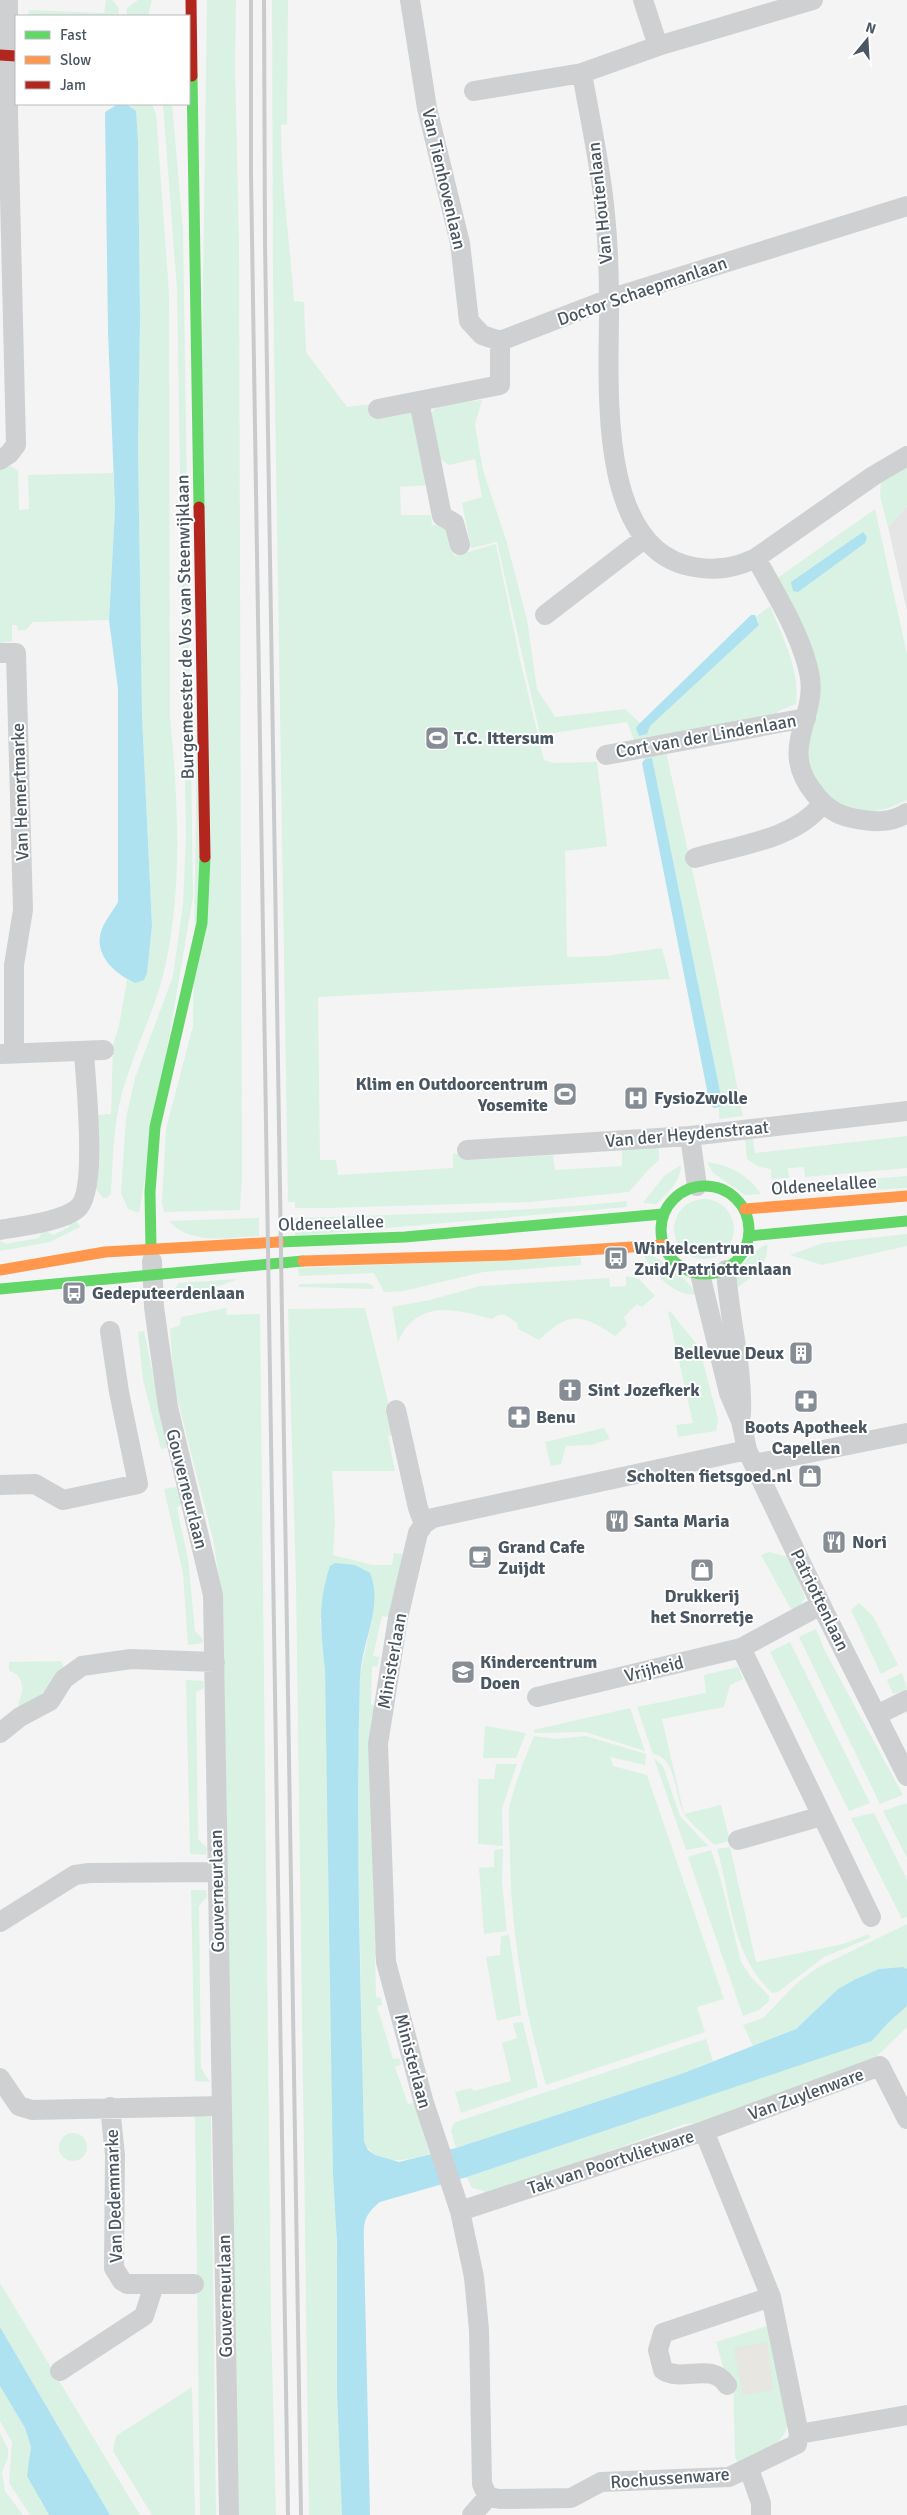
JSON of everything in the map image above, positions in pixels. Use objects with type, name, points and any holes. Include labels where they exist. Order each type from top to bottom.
[{"type":"street","name":"Burgemeester de Vos van Steenwijklaan","points":[[151,1248],[150,1192],[155,1127],[202,923],[205,858],[197,302],[190,54],[191,0]]},
{"type":"street","name":"Van Tienhovenlaan","points":[[410,0],[427,108],[460,243],[469,321],[482,335],[500,341]]},
{"type":"street","points":[[643,0],[658,46]]},
{"type":"street","points":[[474,90],[582,73],[658,46],[814,0]]},
{"type":"street","points":[[0,460],[9,454],[16,445],[6,269],[4,114],[8,56],[6,3]]},
{"type":"street","name":"Van Houtenlaan","points":[[582,73],[605,213],[609,300],[608,407],[610,445],[630,514],[645,538],[663,555],[681,565],[720,569],[738,567],[756,558],[873,476],[907,456]]},
{"type":"street","name":"Doctor Schaepmanlaan","points":[[500,341],[609,300],[907,206]]},
{"type":"street","points":[[378,409],[500,385],[500,341]]},
{"type":"street","points":[[419,401],[442,516],[454,523],[460,545]]},
{"type":"street","points":[[545,616],[645,538]]},
{"type":"street","name":"Cort van der Lindenlaan","points":[[756,558],[795,631],[809,669],[810,694],[806,718],[800,732],[798,759],[810,788],[822,804],[848,818],[868,822],[895,820],[907,813]]},
{"type":"street","name":"Van Hemertmarke","points":[[0,653],[16,653],[23,910],[8,947],[14,964],[7,1053],[104,1050]]},
{"type":"street","name":"Cort van der Lindenlaan","points":[[606,755],[806,718]]},
{"type":"street","points":[[695,858],[786,832],[813,816],[822,804]]},
{"type":"street","points":[[0,1230],[41,1223],[78,1209],[86,1196],[90,1174],[84,1051]]},
{"type":"street","name":"Van der Heydenstraat","points":[[467,1150],[690,1136],[907,1111]]},
{"type":"street","points":[[690,1136],[697,1186]]},
{"type":"street","points":[[697,1186],[716,1187],[733,1195],[744,1209],[749,1222],[749,1236],[745,1250],[737,1261],[726,1270],[713,1274],[700,1274],[677,1265],[663,1245],[660,1230],[663,1214],[671,1201],[683,1191],[697,1186]]},
{"type":"street","name":"Oldeneelallee","points":[[744,1209],[907,1196]]},
{"type":"street","name":"Oldeneelallee","points":[[0,1270],[105,1252],[151,1248],[406,1237],[663,1214]]},
{"type":"street","points":[[749,1236],[774,1232],[907,1221]]},
{"type":"street","points":[[0,1289],[275,1263],[508,1256],[615,1246],[663,1245]]},
{"type":"street","name":"Gouverneurlaan","points":[[151,1248],[154,1307],[168,1407],[213,1595],[228,2515]]},
{"type":"street","name":"Patriottenlaan","points":[[726,1270],[728,1304],[742,1390],[741,1421]]},
{"type":"street","name":"Patriottenlaan","points":[[700,1274],[728,1393],[741,1421],[751,1457],[821,1604],[907,1776]]},
{"type":"street","points":[[0,1485],[36,1484],[63,1500],[138,1484],[119,1392],[110,1331]]},
{"type":"street","points":[[396,1410],[418,1508],[424,1524],[433,1518],[751,1457],[907,1433]]},
{"type":"street","name":"Ministerlaan","points":[[424,1524],[418,1533],[398,1618],[378,1744],[386,1962],[438,2149],[460,2211],[478,2304],[482,2484],[488,2497]]},
{"type":"street","name":"Vrijheid","points":[[537,1697],[741,1648],[821,1604]]},
{"type":"street","points":[[741,1648],[871,1917]]},
{"type":"street","points":[[0,1734],[20,1717],[50,1701],[64,1679],[82,1666],[131,1659],[215,1662]]},
{"type":"street","points":[[877,1715],[907,1700]]},
{"type":"street","points":[[738,1840],[822,1816]]},
{"type":"street","points":[[0,1922],[75,1875],[89,1873],[217,1872]]},
{"type":"street","name":"Van Zuylenware","points":[[704,2131],[880,2066],[907,2119]]},
{"type":"street","name":"Van Dedemmarke","points":[[0,2078],[20,2106],[32,2110],[222,2106]]},
{"type":"street","name":"Van Dedemmarke","points":[[110,2107],[115,2155],[114,2268],[122,2281],[127,2284],[194,2284]]},
{"type":"street","name":"Tak van Poortvlietware","points":[[460,2211],[704,2131],[771,2298],[800,2434]]},
{"type":"street","points":[[60,2371],[144,2316],[154,2285]]},
{"type":"street","points":[[727,2385],[722,2377],[711,2372],[669,2374],[663,2370],[658,2350],[664,2332],[771,2298]]},
{"type":"street","points":[[800,2434],[907,2416]]},
{"type":"street","name":"Rochussenware","points":[[571,2507],[601,2482],[729,2477],[749,2469],[797,2444],[800,2434]]},
{"type":"street","points":[[749,2469],[761,2503],[761,2515]]},
{"type":"street","points":[[472,2515],[488,2497],[571,2507]]},
{"type":"shaded area","points":[[907,506],[907,611],[888,527]]},
{"type":"green space","points":[[106,0],[112,0],[119,8],[118,15],[28,15],[29,10],[104,13]]},
{"type":"green space","points":[[138,0],[152,0],[148,15],[126,15],[127,8]]},
{"type":"green space","points":[[207,0],[236,0],[235,66],[239,244],[242,1176],[240,1210],[164,1212],[162,1202],[166,1129],[193,1026]]},
{"type":"green space","points":[[272,0],[288,0],[287,124],[281,125],[282,169],[294,301],[304,302],[306,352],[347,407],[365,405],[392,406],[409,411],[416,416],[430,485],[400,487],[401,515],[431,515],[432,525],[447,525],[454,556],[496,544],[520,660],[544,760],[554,763],[597,762],[607,846],[565,851],[567,957],[605,956],[662,948],[670,979],[318,997],[320,1160],[336,1160],[338,1175],[453,1168],[453,1154],[455,1153],[464,1160],[553,1155],[555,1170],[622,1166],[622,1150],[659,1147],[659,1160],[629,1192],[530,1202],[326,1208],[295,1208],[295,1202],[288,1202],[273,277]]},
{"type":"green space","points":[[127,105],[152,105],[156,114],[169,293],[170,718],[177,811],[177,874],[171,936],[165,967],[156,999],[122,1093],[115,1130],[111,1194],[107,1198],[103,1198],[96,1189],[95,1115],[111,1114],[113,1045],[119,1026],[127,980],[135,983],[147,973],[152,926],[142,716],[138,446],[140,320],[136,112]]},
{"type":"green space","points":[[163,105],[172,105],[183,230],[193,897],[139,1213],[128,1209],[121,1193],[126,1118],[135,1078],[173,976],[183,904],[186,835],[177,290]]},
{"type":"green space","points":[[482,400],[475,425],[483,470],[507,543],[527,620],[537,689],[555,717],[625,709],[640,723],[638,725],[647,734],[650,726],[759,622],[756,617],[770,606],[793,666],[797,691],[796,704],[778,711],[777,718],[635,742],[627,722],[540,735],[497,542],[471,548],[462,503],[482,497],[475,459],[449,465],[434,455],[427,420],[437,405]]},
{"type":"green space","points":[[907,465],[907,506],[888,527],[880,496],[881,481]]},
{"type":"green space","points":[[11,466],[18,471],[19,510],[29,509],[28,475],[113,473],[115,509],[109,620],[33,622],[26,630],[18,630],[17,625],[12,625],[12,641],[0,643],[0,468]]},
{"type":"green space","points":[[875,509],[907,654],[907,800],[889,808],[871,812],[853,810],[829,799],[811,776],[806,751],[814,718],[776,579]]},
{"type":"green space","points":[[666,752],[712,959],[743,1116],[719,1119],[719,1107],[723,1106],[652,759],[645,759],[644,756]]},
{"type":"green space","points":[[907,1136],[907,1168],[805,1177],[804,1167],[788,1168],[789,1178],[771,1179],[771,1169],[759,1167],[747,1159],[745,1139],[753,1139],[755,1153]]},
{"type":"green space","points":[[707,1162],[731,1168],[738,1172],[750,1181],[761,1194],[745,1195],[713,1173]]},
{"type":"green space","points":[[681,1165],[676,1182],[665,1196],[656,1204],[643,1203],[664,1176]]},
{"type":"green space","points":[[907,1176],[907,1188],[778,1195],[775,1187]]},
{"type":"green space","points":[[704,1199],[721,1204],[729,1212],[734,1229],[729,1246],[721,1254],[704,1259],[687,1254],[679,1246],[674,1229],[679,1212],[687,1204]]},
{"type":"green space","points":[[627,1201],[626,1207],[295,1236],[295,1218],[503,1211]]},
{"type":"green space","points":[[74,1218],[80,1227],[50,1242],[0,1251],[0,1240],[6,1244],[39,1238],[42,1232],[46,1231],[53,1235],[69,1227],[70,1219]]},
{"type":"green space","points":[[259,1218],[259,1236],[224,1238],[199,1237],[188,1234],[178,1229],[169,1221]]},
{"type":"green space","points":[[907,1234],[907,1246],[822,1265],[790,1255],[823,1243]]},
{"type":"green space","points":[[767,1244],[765,1258],[758,1271],[733,1289],[737,1275],[744,1262]]},
{"type":"green space","points":[[642,1252],[666,1263],[680,1274],[697,1295],[688,1294],[671,1287],[657,1275]]},
{"type":"green space","points":[[581,1257],[581,1265],[483,1272],[404,1291],[384,1292],[374,1273],[299,1276],[298,1268]]},
{"type":"green space","points":[[626,1276],[639,1279],[655,1296],[642,1307],[637,1304],[624,1317],[627,1325],[615,1336],[593,1323],[576,1318],[559,1324],[539,1340],[518,1329],[517,1323],[502,1314],[492,1319],[464,1312],[438,1311],[426,1313],[415,1319],[406,1328],[398,1342],[392,1307],[430,1300],[480,1286],[609,1278],[610,1287],[626,1286]]},
{"type":"green space","points":[[238,1279],[206,1291],[168,1298],[179,1283]]},
{"type":"green space","points":[[368,1283],[373,1286],[373,1289],[299,1287],[299,1284]]},
{"type":"green space","points":[[226,1308],[227,1315],[260,1314],[271,2320],[276,2515],[237,2515],[223,1604],[213,1539],[174,1386],[170,1329],[180,1325],[181,1317]]},
{"type":"green space","points":[[365,1308],[389,1405],[385,1409],[392,1435],[388,1436],[395,1471],[332,1471],[335,1522],[333,1555],[373,1565],[392,1565],[394,1553],[404,1554],[388,1617],[382,1616],[373,1656],[380,1657],[377,1667],[372,1666],[371,1705],[376,1705],[376,1719],[371,1718],[375,1949],[379,1950],[380,1956],[375,1957],[376,1997],[381,1998],[382,2005],[377,2006],[393,2059],[399,2058],[401,2064],[395,2067],[408,2104],[414,2103],[430,2154],[402,2160],[384,2159],[376,2156],[364,2141],[357,1791],[360,1673],[372,1621],[374,1595],[320,1619],[325,1671],[342,2515],[309,2515],[296,1581],[288,1309]]},
{"type":"green space","points":[[670,1311],[699,1347],[718,1419],[716,1431],[678,1437],[676,1425],[693,1423],[668,1312]]},
{"type":"green space","points":[[144,1331],[168,1448],[161,1449],[143,1380],[138,1332]]},
{"type":"green space","points":[[604,1428],[610,1439],[591,1445],[566,1446],[561,1464],[551,1466],[545,1442]]},
{"type":"green space","points":[[179,1486],[184,1501],[177,1508],[188,1559],[195,1631],[202,1638],[203,1643],[188,1645],[183,1573],[164,1489]]},
{"type":"green space","points":[[769,1552],[789,1557],[805,1598],[798,1609],[791,1609],[761,1555]]},
{"type":"green space","points":[[859,1603],[873,1616],[898,1665],[881,1674],[851,1610]]},
{"type":"green space","points":[[816,1629],[825,1651],[903,1795],[880,1804],[799,1637]]},
{"type":"green space","points":[[790,1642],[870,1803],[849,1811],[770,1652]]},
{"type":"green space","points":[[61,1661],[64,1668],[42,1701],[22,1712],[18,1704],[22,1684],[18,1676],[9,1671],[9,1662]]},
{"type":"green space","points":[[738,1667],[743,1679],[730,1685],[724,1707],[662,1719],[684,1814],[671,1770],[667,1762],[653,1754],[637,1707],[706,1693],[704,1675]]},
{"type":"green space","points":[[902,1673],[907,1689],[893,1694],[887,1680]]},
{"type":"green space","points":[[186,1680],[203,1681],[204,1688],[196,1692],[198,1839],[207,1848],[206,1855],[190,1854]]},
{"type":"green space","points":[[630,1708],[645,1751],[585,1732],[535,1733],[533,1730]]},
{"type":"green space","points":[[485,1726],[526,1733],[516,1758],[483,1758]]},
{"type":"green space","points":[[534,1736],[557,1739],[586,1736],[646,1754],[645,1765],[610,1757],[613,1766],[647,1775],[724,1999],[697,2007],[705,2032],[546,2085],[531,2027],[520,1969],[511,1880],[509,1811],[516,1782]]},
{"type":"green space","points":[[654,1758],[663,1766],[680,1816],[708,1846],[686,1850]]},
{"type":"green space","points":[[496,1764],[517,1764],[502,1808],[503,1846],[478,1844],[478,1779],[494,1779]]},
{"type":"green space","points":[[906,1803],[907,1805],[907,1858],[883,1811]]},
{"type":"green space","points":[[721,1805],[730,1841],[714,1845],[684,1814]]},
{"type":"green space","points":[[874,1813],[907,1880],[907,1917],[902,1919],[851,1818]]},
{"type":"green space","points":[[730,1847],[756,1962],[843,1944],[869,1934],[870,1938],[824,1957],[778,1992],[772,1993],[758,1978],[748,1961],[735,1926],[717,1849]]},
{"type":"green space","points":[[503,1849],[502,1882],[507,1931],[484,1934],[479,1868],[494,1867],[494,1850]]},
{"type":"green space","points":[[711,1850],[720,1877],[741,1962],[751,1977],[769,1996],[769,2001],[759,2010],[743,2016],[688,1857]]},
{"type":"green space","points":[[191,1890],[206,1890],[207,1897],[199,1906],[201,2068],[210,2082],[195,2081]]},
{"type":"green space","points":[[907,1924],[907,1969],[903,1967],[879,1969],[838,1989],[796,2029],[753,2046],[743,2025],[763,2018],[797,1983],[817,1968]]},
{"type":"green space","points":[[509,1935],[521,2015],[497,2021],[486,1957],[500,1955],[501,1936]]},
{"type":"green space","points":[[907,2006],[907,2027],[873,2060],[708,2122],[685,2124],[486,2195],[484,2191],[472,2188],[467,2177],[872,2041]]},
{"type":"green space","points":[[523,2022],[538,2087],[461,2113],[455,2092],[471,2088],[474,2091],[511,2081],[502,2043],[517,2038],[513,2023]]},
{"type":"green space","points":[[706,2039],[713,2061],[681,2074],[456,2148],[451,2131],[454,2123]]},
{"type":"green space","points":[[195,2115],[211,2117],[216,2515],[200,2515]]},
{"type":"green space","points":[[73,2133],[83,2137],[87,2147],[83,2157],[73,2161],[63,2157],[59,2147],[63,2137]]},
{"type":"green space","points":[[0,2283],[140,2515],[110,2515],[0,2327]]},
{"type":"green space","points":[[770,2325],[788,2423],[781,2439],[769,2449],[738,2463],[735,2457],[733,2374],[725,2374],[716,2342]]},
{"type":"green space","points":[[0,2386],[25,2428],[31,2447],[30,2459],[40,2500],[49,2515],[30,2515],[9,2483],[12,2442],[0,2421]]},
{"type":"green space","points":[[192,2387],[195,2515],[152,2515],[113,2451],[116,2436]]},
{"type":"green space","points":[[0,2433],[8,2449],[8,2457],[2,2472],[5,2491],[23,2515],[0,2515]]},
{"type":"sand","points":[[767,2342],[773,2390],[743,2395],[734,2348]]},
{"type":"water","points":[[116,105],[127,105],[136,111],[138,140],[140,320],[138,446],[142,716],[152,926],[147,973],[144,980],[135,983],[113,969],[107,962],[100,947],[103,926],[118,902],[118,689],[109,620],[115,509],[108,332],[105,112]]},
{"type":"water","points":[[863,532],[867,537],[865,543],[798,592],[793,591],[791,582]]},
{"type":"water","points":[[751,615],[755,615],[759,625],[650,726],[647,734],[639,736],[636,728],[638,725]]},
{"type":"water","points":[[652,758],[723,1106],[714,1108],[710,1105],[642,763],[645,759]]},
{"type":"water","points":[[335,1563],[355,1565],[370,1573],[374,1586],[373,1612],[361,1664],[358,1793],[364,2141],[368,2150],[375,2155],[399,2162],[456,2148],[681,2074],[796,2029],[838,1989],[854,1980],[879,1969],[903,1967],[907,1969],[907,2006],[872,2041],[467,2177],[380,2202],[369,2212],[365,2222],[364,2234],[370,2515],[342,2515],[337,2389],[337,2244],[333,2173],[325,1671],[321,1618],[326,1580],[330,1566]]},
{"type":"water","points":[[0,2327],[110,2515],[49,2515],[27,2476],[31,2447],[25,2428],[0,2386]]},
{"type":"railway","points":[[251,0],[251,174],[288,2515]]},
{"type":"railway","points":[[264,0],[265,243],[301,2515]]},
{"type":"traffic: fast","points":[[192,76],[199,507]]},
{"type":"traffic: fast","points":[[151,1248],[150,1192],[155,1127],[202,923],[205,857]]},
{"type":"traffic: fast","points":[[705,1186],[722,1189],[730,1193],[742,1205],[746,1213],[749,1230],[746,1247],[742,1255],[730,1267],[722,1271],[705,1274],[688,1271],[680,1267],[668,1255],[664,1247],[661,1230],[664,1213],[668,1205],[680,1193],[688,1189],[705,1186]]},
{"type":"traffic: fast","points":[[279,1242],[405,1237],[663,1214]]},
{"type":"traffic: fast","points":[[749,1236],[907,1221]]},
{"type":"traffic: fast","points":[[0,1289],[303,1261]]},
{"type":"traffic: slow","points":[[745,1209],[907,1196]]},
{"type":"traffic: slow","points":[[0,1270],[105,1252],[279,1242]]},
{"type":"traffic: slow","points":[[303,1261],[508,1255],[663,1245]]},
{"type":"traffic: jam","points":[[191,0],[192,76]]},
{"type":"traffic: jam","points":[[0,55],[15,56]]},
{"type":"traffic: jam","points":[[199,507],[205,857]]},
{"type":"place","name":"T.C. Ittersum","points":[[437,738]]},
{"type":"place","name":"Klim en Outdoorcentrum Yosemite","points":[[565,1094]]},
{"type":"place","name":"FysioZwolle","points":[[636,1098]]},
{"type":"place","name":"Winkelcentrum Zuid/Patriottenlaan","points":[[616,1258]]},
{"type":"place","name":"Gedeputeerdenlaan","points":[[74,1293]]},
{"type":"place","name":"Bellevue Deux","points":[[801,1353]]},
{"type":"place","name":"Sint Jozefkerk","points":[[570,1390]]},
{"type":"place","name":"Boots Apotheek Capellen","points":[[806,1401]]},
{"type":"place","name":"Benu","points":[[519,1417]]},
{"type":"place","name":"Scholten fietsgoed.nl","points":[[810,1476]]},
{"type":"place","name":"Santa Maria","points":[[617,1521]]},
{"type":"place","name":"Nori","points":[[834,1542]]},
{"type":"place","name":"Grand Cafe Zuijdt","points":[[480,1557]]},
{"type":"place","name":"Drukkerij het Snorretje","points":[[702,1570]]},
{"type":"place","name":"Kindercentrum Doen","points":[[463,1672]]}]
